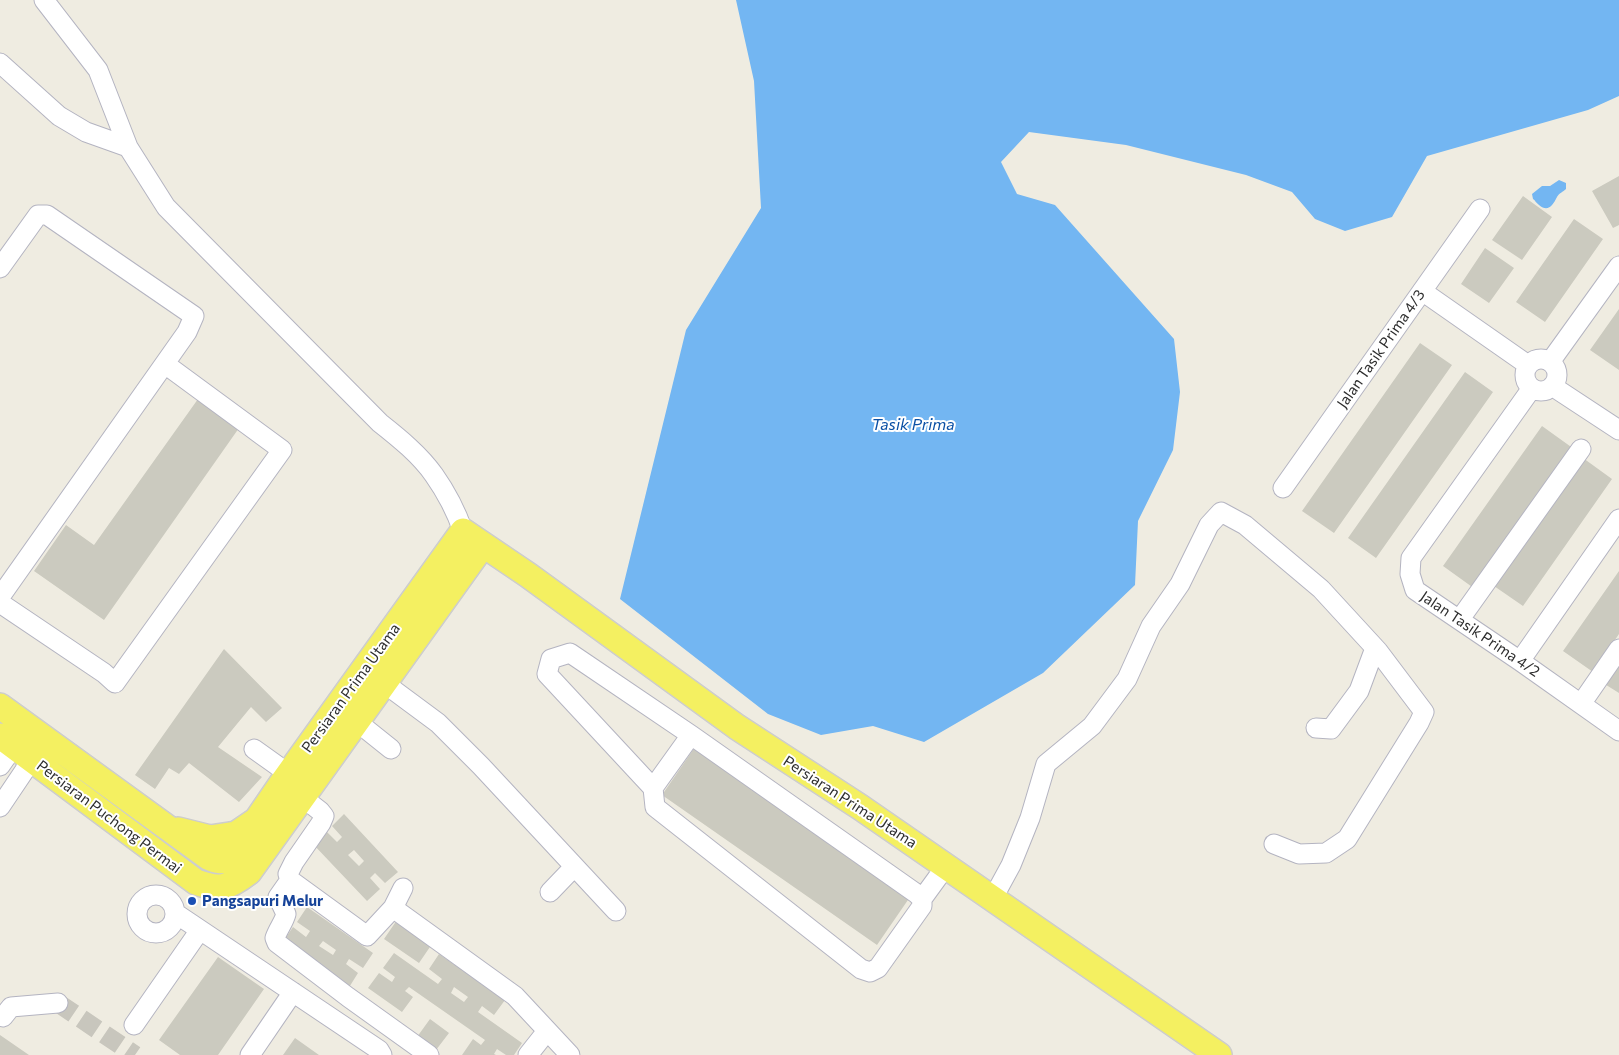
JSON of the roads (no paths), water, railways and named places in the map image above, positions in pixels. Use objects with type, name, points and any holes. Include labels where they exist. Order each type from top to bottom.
[{"type":"main road","name":"Persiaran Prima Utama","points":[[223,888],[235,883],[249,872],[291,785],[463,531],[528,575],[737,728],[860,807],[1219,1055]]},
{"type":"main road","name":"Persiaran Prima Utama","points":[[222,862],[230,859],[258,819],[356,721],[483,545]]},
{"type":"main road","name":"Persiaran Puchong Permai","points":[[0,706],[20,746],[196,882],[210,887],[223,888]]},
{"type":"main road","name":"Persiaran Puchong Permai","points":[[20,746],[168,829],[208,857],[222,862]]},
{"type":"main road","points":[[168,829],[192,832],[210,838],[236,834],[258,819]]},
{"type":"main road","points":[[222,862],[223,888]]},
{"type":"street","points":[[44,0],[98,70],[128,147],[166,208],[433,474],[456,513],[463,531]]},
{"type":"street","points":[[0,63],[59,116],[86,132],[128,147]]},
{"type":"street","name":"Jalan Tasik Prima 4/3","points":[[1283,488],[1480,210]]},
{"type":"street","points":[[0,268],[38,215],[47,215],[194,316],[187,332],[165,364],[0,597]]},
{"type":"street","points":[[1550,362],[1619,266]]},
{"type":"street","points":[[1422,291],[1528,365]]},
{"type":"street","points":[[1536,360],[1545,360],[1554,365],[1557,376],[1552,386],[1543,390],[1532,388],[1525,375],[1528,365],[1536,360]]},
{"type":"street","points":[[0,603],[104,673],[115,683],[282,450],[165,364]]},
{"type":"street","points":[[1552,386],[1619,430]]},
{"type":"street","name":"Jalan Tasik Prima 4/2","points":[[1532,388],[1411,558],[1410,574],[1415,590],[1460,619],[1619,731]]},
{"type":"street","points":[[1460,619],[1580,449]]},
{"type":"street","points":[[993,898],[1011,865],[1030,818],[1046,764],[1092,726],[1127,679],[1151,626],[1180,584],[1209,525],[1221,512],[1246,524],[1321,589],[1375,648],[1424,712],[1348,839],[1326,853],[1299,854],[1274,844]]},
{"type":"street","points":[[1520,661],[1619,519]]},
{"type":"street","points":[[1316,728],[1331,729],[1359,691],[1375,648]]},
{"type":"street","points":[[1581,704],[1619,649]]},
{"type":"street","points":[[922,899],[691,735],[570,653],[550,659],[547,674],[653,788],[655,808],[861,969],[870,972],[878,968],[922,906],[922,899],[946,866]]},
{"type":"street","points":[[384,683],[438,723],[481,766],[616,911]]},
{"type":"street","points":[[356,721],[391,749]]},
{"type":"street","points":[[653,788],[691,735]]},
{"type":"street","points":[[0,807],[20,746]]},
{"type":"street","points":[[254,749],[324,816],[294,862],[288,874],[290,880],[367,936],[393,908],[403,888]]},
{"type":"street","points":[[550,892],[574,867]]},
{"type":"street","points":[[290,880],[278,897],[286,914],[276,933],[277,943],[429,1055]]},
{"type":"street","points":[[393,908],[515,996],[570,1055]]},
{"type":"street","points":[[175,914],[379,1050],[382,1055]]},
{"type":"street","points":[[134,1026],[200,930]]},
{"type":"street","points":[[250,1055],[293,992]]},
{"type":"street","points":[[3,1017],[11,1007],[58,1003]]},
{"type":"street","points":[[528,1055],[547,1031]]},
{"type":"water","name":"Tasik Prima","points":[[736,0],[1619,0],[1619,96],[1588,110],[1427,156],[1392,217],[1345,231],[1315,219],[1292,192],[1246,175],[1126,145],[1029,132],[1001,162],[1017,194],[1055,205],[1174,339],[1180,392],[1173,450],[1138,521],[1135,585],[1043,673],[924,742],[873,726],[821,735],[768,714],[620,599],[686,330],[761,208],[754,81]]},
{"type":"water","points":[[1559,180],[1566,183],[1566,189],[1559,194],[1550,207],[1542,207],[1533,199],[1532,194],[1542,186],[1550,186]]},
{"type":"tunnel","points":[[58,1003],[135,1055]]},
{"type":"place","name":"Pangsapuri Melur","points":[[192,901]]}]
